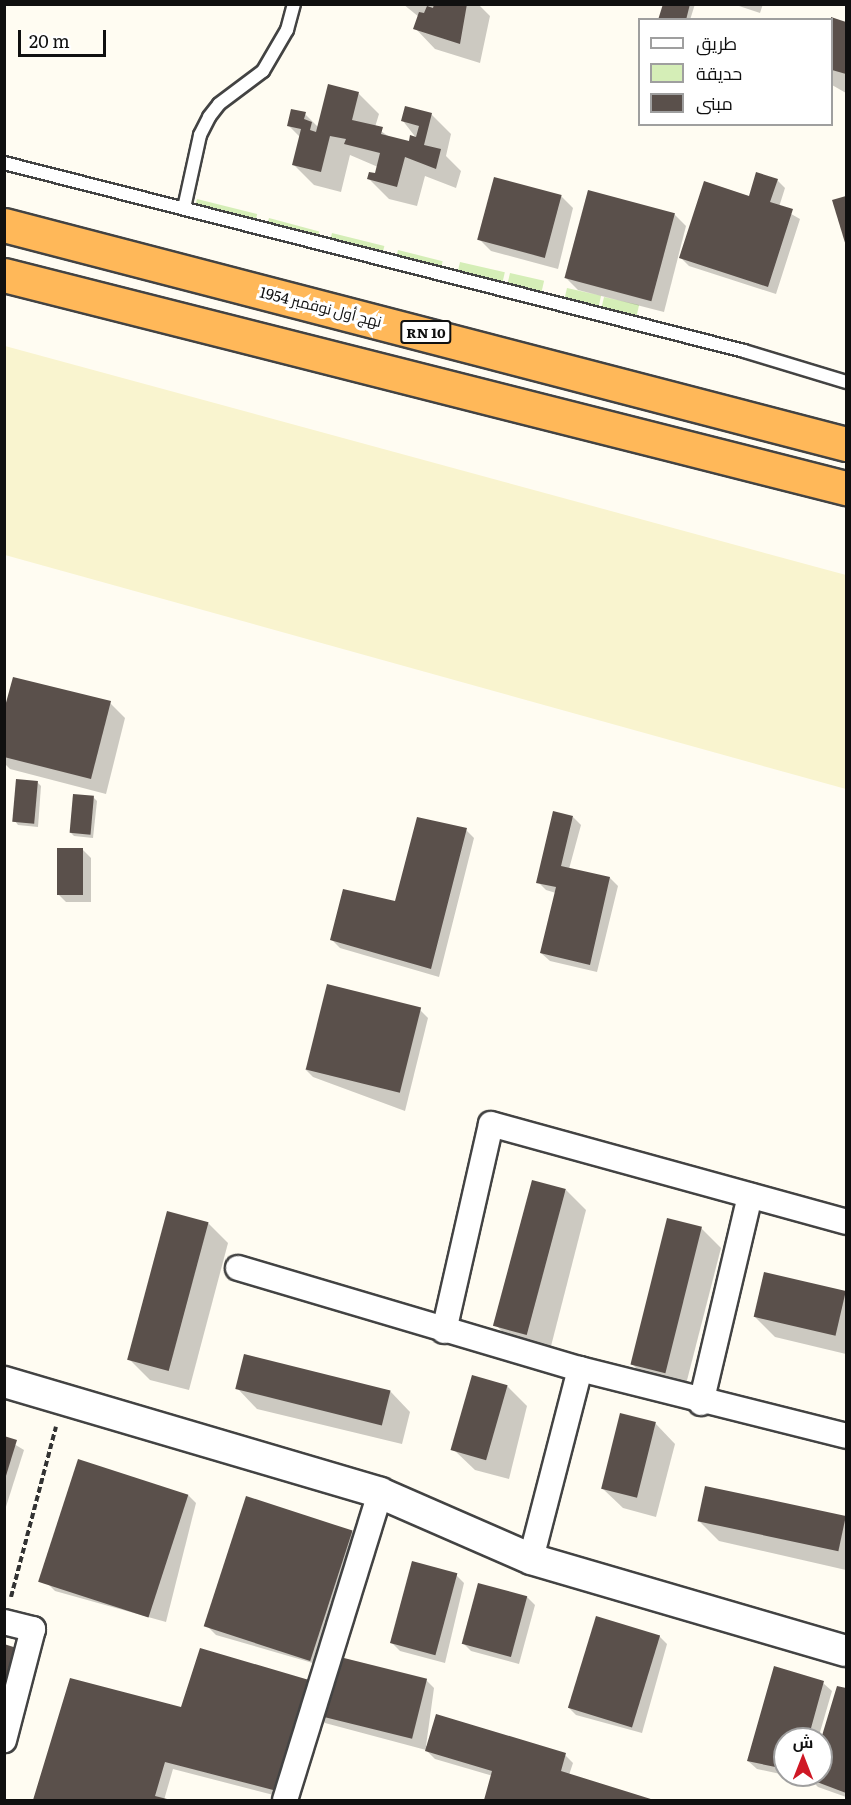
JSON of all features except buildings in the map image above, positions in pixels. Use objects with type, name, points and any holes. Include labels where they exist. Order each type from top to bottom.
[{"type":"highway","name":"نهج أول نوفمبر 1954","points":[[4,225],[516,355],[846,444]]},
{"type":"highway","points":[[4,275],[846,488]]},
{"type":"highway","points":[[505,401],[516,355]]},
{"type":"street","points":[[444,1331],[491,1124],[846,1222]]},
{"type":"street","points":[[701,1403],[750,1196]]},
{"type":"street","points":[[238,1268],[444,1331],[701,1403],[846,1436]]},
{"type":"street","points":[[531,1558],[579,1369]]},
{"type":"street","points":[[4,1382],[64,1397],[380,1493],[531,1558],[846,1651]]},
{"type":"street","points":[[285,1800],[380,1493]]},
{"type":"street","points":[[4,1740],[33,1629],[6,1615]]},
{"type":"lane","points":[[184,208],[200,135],[209,117],[219,104],[263,71],[287,30],[294,4]]},
{"type":"lane","points":[[4,163],[732,348],[846,382]]},
{"type":"path","points":[[6,1615],[64,1397]]},
{"type":"shaded area","points":[[5,346],[846,575],[846,789],[5,555]]},
{"type":"green space","points":[[197,199],[257,214],[253,230],[193,215]]},
{"type":"green space","points":[[269,218],[319,231],[315,247],[265,233]]},
{"type":"green space","points":[[332,233],[384,246],[380,264],[328,250]]},
{"type":"green space","points":[[398,250],[443,261],[438,280],[393,268]]},
{"type":"green space","points":[[460,262],[505,272],[501,291],[456,281]]},
{"type":"green space","points":[[510,273],[544,281],[540,300],[506,292]]},
{"type":"green space","points":[[567,288],[601,296],[597,314],[563,307]]},
{"type":"green space","points":[[604,297],[639,305],[635,323],[600,315]]}]
